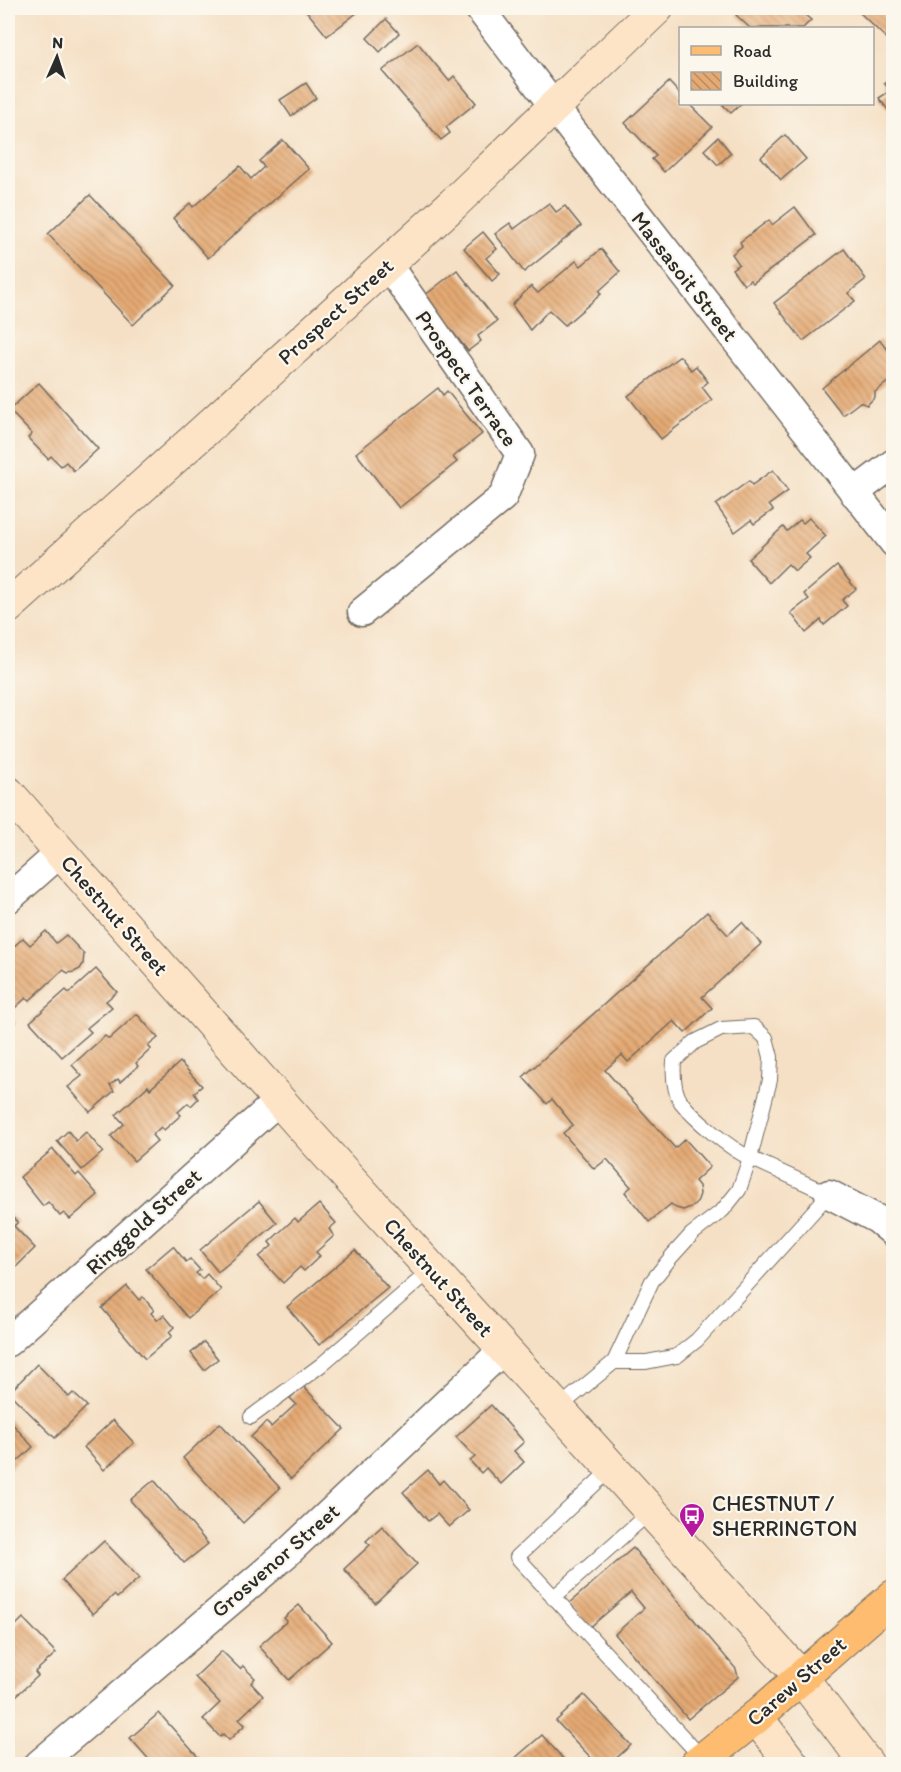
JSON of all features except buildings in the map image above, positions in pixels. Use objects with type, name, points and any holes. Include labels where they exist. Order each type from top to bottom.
[{"type":"main road","name":"Prospect Street","points":[[8,607],[453,204],[657,8]]},
{"type":"main road","name":"Chestnut Street","points":[[8,793],[279,1100],[801,1677],[867,1764]]},
{"type":"main road","name":"Carew Street","points":[[700,1762],[756,1717],[894,1596]]},
{"type":"main road","points":[[756,1717],[792,1764]]},
{"type":"street","name":"Massasoit Street","points":[[479,8],[553,107],[894,543]]},
{"type":"street","name":"Prospect Terrace","points":[[362,612],[503,496],[520,454],[387,264]]},
{"type":"street","points":[[854,493],[894,463]]},
{"type":"street","points":[[8,899],[60,853]]},
{"type":"street","name":"Ringgold Street","points":[[8,1342],[279,1100]]},
{"type":"street","points":[[828,1194],[877,1219],[894,1233]]},
{"type":"street","name":"Grosvenor Street","points":[[39,1764],[286,1554],[504,1349]]},
{"type":"lane","points":[[558,1408],[614,1362],[652,1281],[692,1234],[723,1210],[739,1190],[750,1158],[770,1080],[771,1057],[766,1038],[754,1028],[722,1029],[695,1042],[674,1061],[673,1078],[680,1100],[695,1116],[740,1153],[750,1158],[828,1194],[697,1340],[678,1356],[646,1362],[614,1362]]},
{"type":"lane","points":[[252,1417],[321,1365],[432,1269]]},
{"type":"lane","points":[[612,1468],[517,1557],[700,1762]]},
{"type":"lane","points":[[553,1598],[651,1511]]},
{"type":"place","name":"CHESTNUT / SHERRINGTON","points":[[692,1539]]}]
